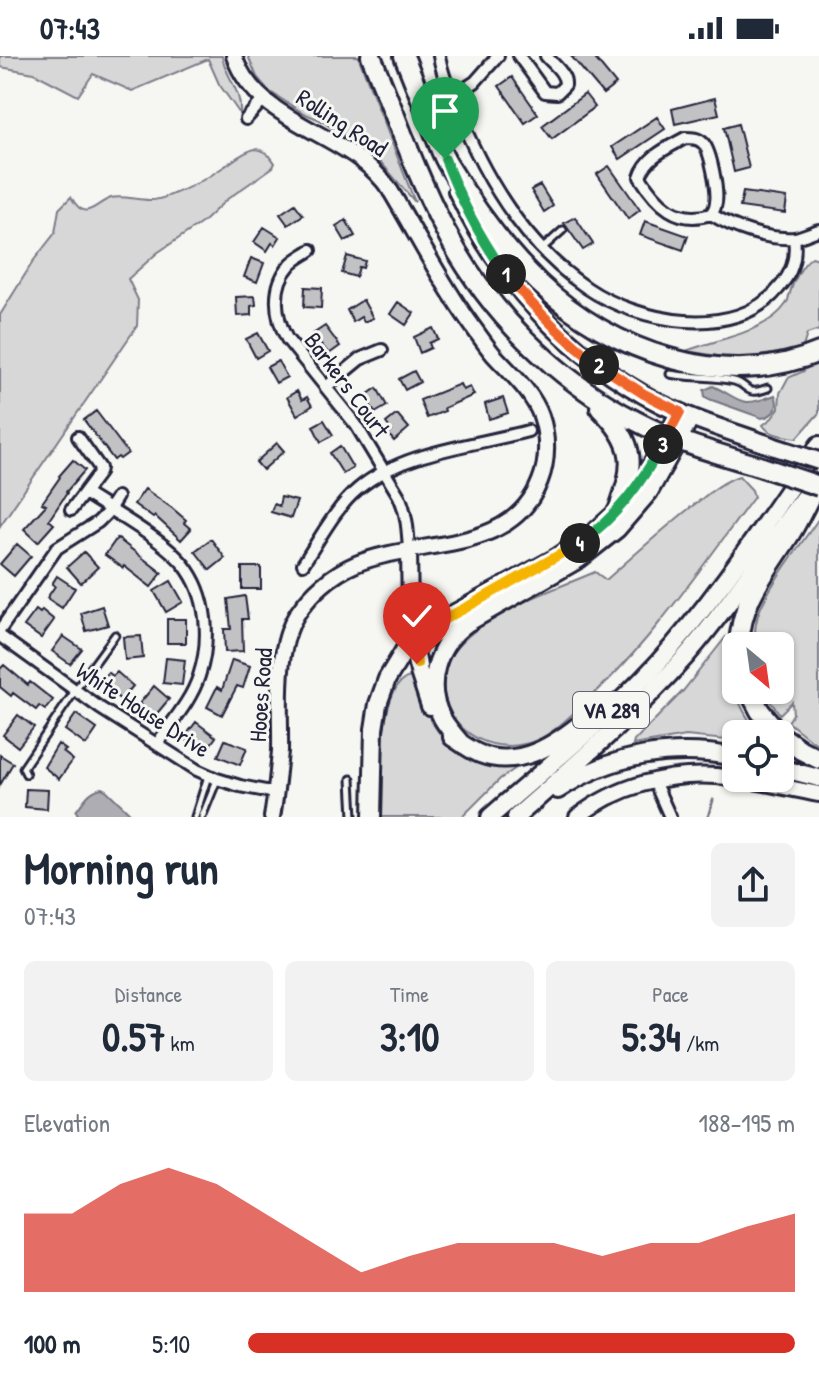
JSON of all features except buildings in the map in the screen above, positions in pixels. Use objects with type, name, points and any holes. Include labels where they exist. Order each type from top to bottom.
[{"type":"highway","points":[[371,56],[426,190],[471,274],[533,347],[614,422],[624,436],[630,470],[618,511]]},
{"type":"highway","points":[[404,56],[445,159],[479,211],[541,285],[581,316],[628,342],[738,375],[819,352]]},
{"type":"highway","points":[[569,378],[620,413],[673,437],[819,486]]},
{"type":"highway","points":[[740,632],[754,588],[791,532],[819,477]]},
{"type":"highway","points":[[794,745],[819,759]]},
{"type":"main road","points":[[445,159],[483,241],[534,307],[563,336],[605,369],[685,415],[819,461]]},
{"type":"main road","points":[[461,743],[442,718],[436,703],[434,677],[446,643],[456,631],[509,597],[579,559],[617,529],[649,492],[685,415]]},
{"type":"main road","points":[[372,817],[374,729],[378,704],[387,679],[414,641],[570,550],[596,531],[618,511],[673,437]]},
{"type":"main road","name":"VA 289","points":[[490,817],[634,688],[676,642],[717,590],[819,445]]},
{"type":"main road","name":"VA 289","points":[[516,817],[621,724],[687,655],[819,477]]},
{"type":"main road","points":[[414,641],[419,672],[433,712],[448,735],[496,759],[521,757],[547,747],[581,724],[624,686],[717,590]]},
{"type":"main road","points":[[527,817],[574,780],[627,759],[686,751],[722,755]]},
{"type":"main road","points":[[794,772],[819,778]]},
{"type":"street","name":"Rolling Road","points":[[234,56],[248,84],[263,100],[367,164],[379,175],[467,318],[490,351],[528,393],[541,416],[546,440],[542,477],[521,513],[491,532],[409,551]]},
{"type":"street","points":[[439,56],[474,150],[508,208],[570,276],[624,308],[664,319],[705,321],[748,311],[769,299],[785,280],[794,264],[794,238]]},
{"type":"street","points":[[452,97],[475,82],[498,56]]},
{"type":"street","points":[[519,56],[545,92],[557,93],[565,85],[565,80],[546,56]]},
{"type":"street","points":[[246,119],[263,100]]},
{"type":"street","points":[[685,138],[701,141],[710,159],[717,195],[711,214],[699,218],[683,216],[663,207],[653,198],[640,177],[647,162],[685,138]]},
{"type":"street","points":[[711,214],[746,231],[794,238],[819,230]]},
{"type":"street","name":"Barkers Court","points":[[311,250],[285,272],[278,291],[277,309],[281,325],[287,339],[356,425],[403,505],[409,551]]},
{"type":"street","points":[[326,387],[360,359],[382,350]]},
{"type":"street","points":[[303,564],[349,498],[359,487],[384,472],[414,459],[528,431]]},
{"type":"street","points":[[71,510],[100,468],[78,437]]},
{"type":"street","points":[[84,493],[165,548],[183,564],[193,580],[204,614],[206,636],[199,677],[157,744]]},
{"type":"street","points":[[0,633],[57,548],[98,522],[117,497]]},
{"type":"street","points":[[409,551],[409,600],[414,641],[509,597]]},
{"type":"street","name":"Hooes Road","points":[[272,817],[279,752],[283,659],[287,637],[296,616],[312,595],[341,572],[367,560],[409,551]]},
{"type":"street","name":"White House Drive","points":[[0,633],[75,691],[197,770],[240,786],[276,793]]},
{"type":"street","points":[[577,817],[628,788],[694,776],[717,776],[819,794]]},
{"type":"street","points":[[654,781],[670,817]]},
{"type":"lane","points":[[542,248],[563,230]]},
{"type":"lane","points":[[670,374],[738,375],[748,391],[768,388]]},
{"type":"lane","points":[[26,774],[23,768],[115,635]]},
{"type":"lane","points":[[195,817],[213,777]]},
{"type":"lane","points":[[202,817],[213,777]]},
{"type":"lane","points":[[351,779],[353,817]]},
{"type":"shaded area","points":[[0,56],[222,56],[239,98],[240,114],[219,84],[208,59],[132,91],[93,74],[78,96],[34,73],[0,67]]},
{"type":"shaded area","points":[[248,56],[358,56],[415,202],[378,159],[269,91],[257,77]]},
{"type":"shaded area","points":[[255,149],[269,155],[275,163],[273,167],[226,200],[203,222],[157,253],[128,279],[138,300],[137,326],[0,526],[0,315],[34,260],[55,233],[59,209],[71,197],[85,211],[115,197],[161,198],[179,192]]},
{"type":"shaded area","points":[[812,257],[819,259],[819,330],[807,334],[803,347],[737,359],[686,351],[767,322],[787,302],[798,273]]},
{"type":"shaded area","points":[[819,360],[819,413],[797,438],[769,431],[763,425],[779,408],[780,393],[788,378]]},
{"type":"shaded area","points":[[713,386],[747,402],[775,395],[777,407],[773,413],[762,418],[705,397],[704,390]]},
{"type":"shaded area","points":[[739,476],[752,490],[754,497],[651,633],[605,684],[565,721],[537,740],[507,746],[478,739],[456,720],[448,707],[444,676],[450,657],[466,638],[500,614],[558,587],[595,572],[606,580],[691,507]]},
{"type":"shaded area","points":[[819,518],[819,745],[794,727],[794,720],[789,720],[794,704],[794,632],[755,632],[763,603]]},
{"type":"shaded area","points":[[722,642],[722,704],[741,704],[749,720],[722,720],[722,740],[686,736],[633,745],[634,741],[683,691]]},
{"type":"shaded area","points":[[410,677],[434,725],[451,746],[486,765],[516,768],[500,779],[462,817],[381,817],[381,762],[386,717],[399,684]]},
{"type":"shaded area","points":[[772,704],[790,704],[780,714]]},
{"type":"shaded area","points":[[102,788],[134,817],[79,817],[76,811],[84,800]]},
{"type":"waterway","points":[[708,817],[713,800]]},
{"type":"route","points":[[417,664],[413,636],[570,550],[608,521],[644,477],[680,412],[613,375],[578,349],[534,307],[483,241],[456,189],[445,159]]}]
